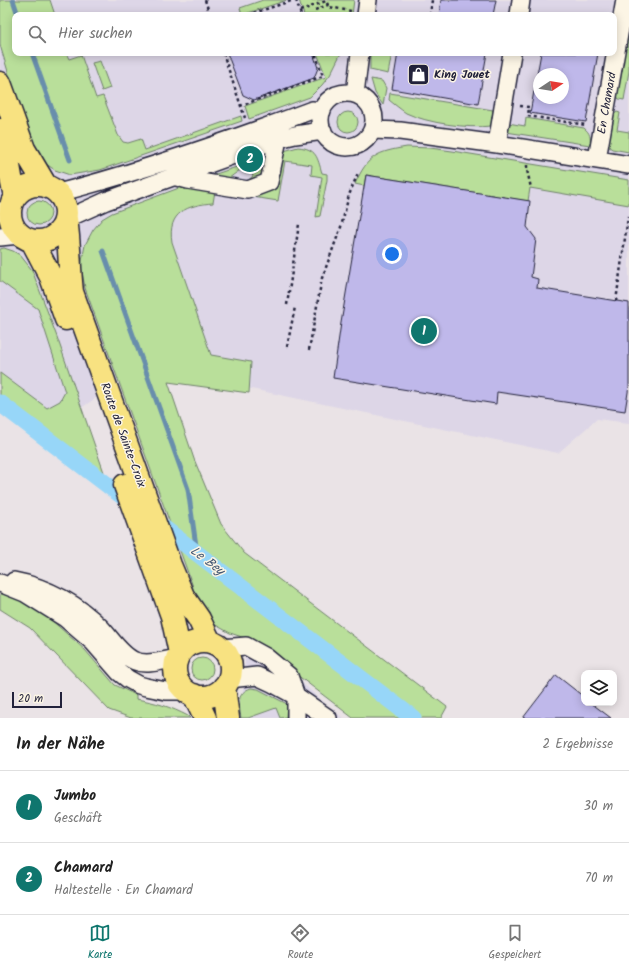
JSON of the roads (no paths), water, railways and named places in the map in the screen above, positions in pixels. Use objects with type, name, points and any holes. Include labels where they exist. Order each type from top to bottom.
[{"type":"main road","points":[[0,83],[24,149],[52,189],[64,200],[66,219],[63,228],[57,235],[50,239],[41,242],[17,238],[10,217],[9,205],[12,183],[7,154],[0,130]]},
{"type":"main road","points":[[9,205],[22,190],[29,186],[38,184],[52,189]]},
{"type":"main road","name":"Route de Sainte-Croix","points":[[66,219],[72,292],[170,566],[183,596],[216,645]]},
{"type":"main road","name":"Route de Sainte-Croix","points":[[17,238],[51,277],[81,356],[172,616],[179,655]]},
{"type":"main road","points":[[190,693],[202,697],[210,696],[218,693],[226,683],[231,670],[230,662],[226,654],[216,645],[197,642],[190,644],[179,655],[175,667],[176,676],[180,684],[190,693],[205,718]]},
{"type":"main road","points":[[226,683],[228,718]]},
{"type":"street","points":[[361,12],[368,0]]},
{"type":"street","points":[[519,12],[521,0]]},
{"type":"street","name":"En Chamard","points":[[617,46],[625,0]]},
{"type":"street","points":[[355,94],[360,56]]},
{"type":"street","points":[[497,144],[512,56]]},
{"type":"street","name":"En Chamard","points":[[597,159],[615,56]]},
{"type":"street","points":[[345,93],[355,94],[364,100],[371,108],[374,121],[372,130],[361,143],[353,146],[336,144],[328,139],[323,131],[320,121],[322,111],[327,102],[335,96],[345,93]]},
{"type":"street","points":[[52,189],[100,182],[312,110],[322,111]]},
{"type":"street","points":[[372,130],[400,131],[497,144],[629,165]]},
{"type":"street","points":[[66,219],[106,201],[172,176],[278,139],[323,131]]},
{"type":"street","points":[[172,176],[248,190],[269,182],[278,139]]},
{"type":"street","points":[[0,579],[47,590],[74,605],[101,628],[128,658],[132,660],[147,664],[179,655]]},
{"type":"street","points":[[0,583],[25,593],[65,618],[93,642],[119,672],[128,679],[146,687],[166,691],[190,693]]},
{"type":"street","points":[[216,645],[246,646],[266,657],[289,676],[296,696],[296,718]]},
{"type":"street","points":[[226,683],[257,676],[296,696],[328,718]]},
{"type":"waterway","points":[[13,0],[17,12]]},
{"type":"waterway","points":[[33,56],[70,160]]},
{"type":"waterway","points":[[103,251],[188,489],[197,553]]},
{"type":"waterway","name":"Le Bey","points":[[0,403],[413,718]]},
{"type":"place","name":"King Jouet","points":[[419,74]]},
{"type":"place","name":"Chamard","points":[[250,159]]},
{"type":"place","name":"Jumbo","points":[[424,331]]}]
